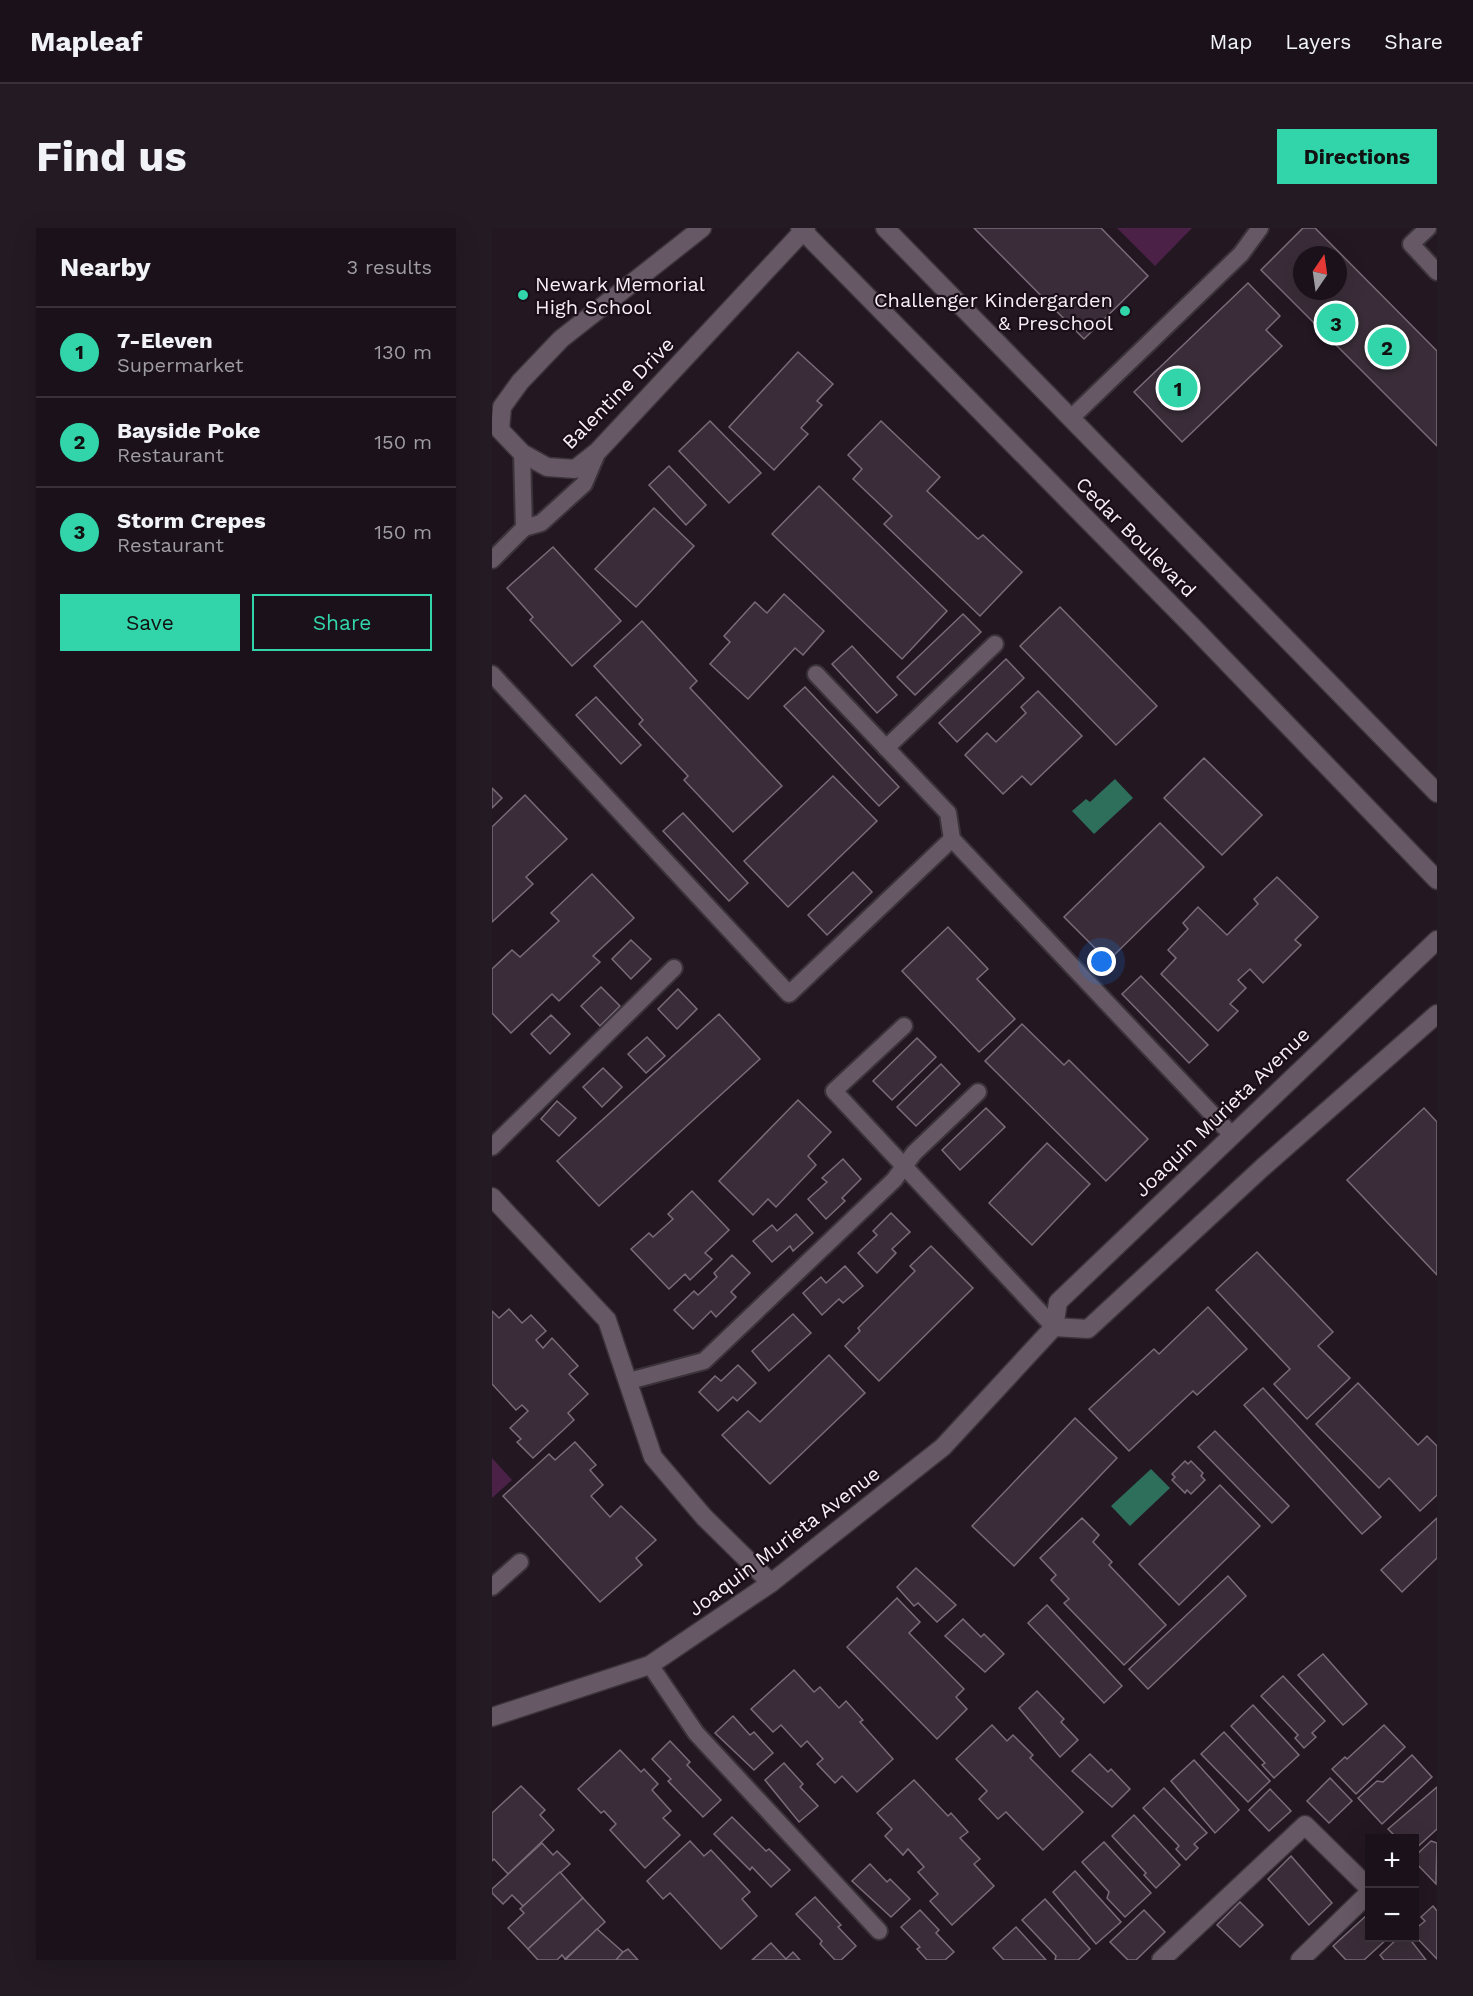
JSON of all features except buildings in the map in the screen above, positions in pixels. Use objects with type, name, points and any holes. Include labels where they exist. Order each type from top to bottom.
[{"type":"street","name":"Balentine Drive","points":[[702,228],[561,339],[520,382],[502,407],[495,430],[522,453],[548,467],[575,469],[598,451],[803,229]]},
{"type":"street","name":"Cedar Boulevard","points":[[885,228],[1437,794]]},
{"type":"street","name":"Cedar Boulevard","points":[[803,229],[1437,880]]},
{"type":"street","name":"Joaquin Murieta Avenue","points":[[492,1717],[650,1665],[771,1583],[943,1447],[1054,1327],[1058,1302],[1231,1134],[1437,940]]},
{"type":"street","points":[[1054,1327],[1088,1329],[1262,1168],[1437,1014]]},
{"type":"street","points":[[492,1197],[607,1320],[653,1457],[704,1517],[771,1583]]},
{"type":"street","points":[[1161,1960],[1305,1825],[1367,1888]]},
{"type":"street","points":[[1300,1960],[1365,1896]]},
{"type":"lane","points":[[1071,418],[1241,254],[1260,228]]},
{"type":"lane","points":[[1428,228],[1411,244],[1437,273]]},
{"type":"lane","points":[[492,560],[524,528],[541,523],[584,484],[598,451]]},
{"type":"lane","points":[[522,453],[524,528]]},
{"type":"lane","points":[[886,748],[995,644]]},
{"type":"lane","points":[[492,674],[789,994],[952,839]]},
{"type":"lane","points":[[816,674],[948,813],[952,839],[1231,1134]]},
{"type":"lane","points":[[492,1147],[674,968]]},
{"type":"lane","points":[[904,1026],[834,1091],[1054,1327]]},
{"type":"lane","points":[[628,1381],[704,1361],[894,1180],[914,1153],[978,1092]]},
{"type":"lane","points":[[492,1587],[520,1562]]},
{"type":"lane","points":[[650,1665],[696,1733],[879,1931]]},
{"type":"shaded area","points":[[1117,228],[1192,228],[1155,266]]},
{"type":"shaded area","points":[[1115,779],[1133,798],[1094,834],[1072,811],[1086,799],[1090,802]]},
{"type":"shaded area","points":[[492,1458],[512,1480],[492,1498]]},
{"type":"shaded area","points":[[1151,1469],[1170,1488],[1130,1526],[1111,1506]]},
{"type":"place","name":"Newark Memorial High School","points":[[523,295]]},
{"type":"place","name":"Challenger Kindergarden & Preschool","points":[[1125,311]]},
{"type":"place","name":"Storm Crepes","points":[[1336,323]]},
{"type":"place","name":"Bayside Poke","points":[[1387,347]]},
{"type":"place","name":"7-Eleven","points":[[1178,388]]}]
